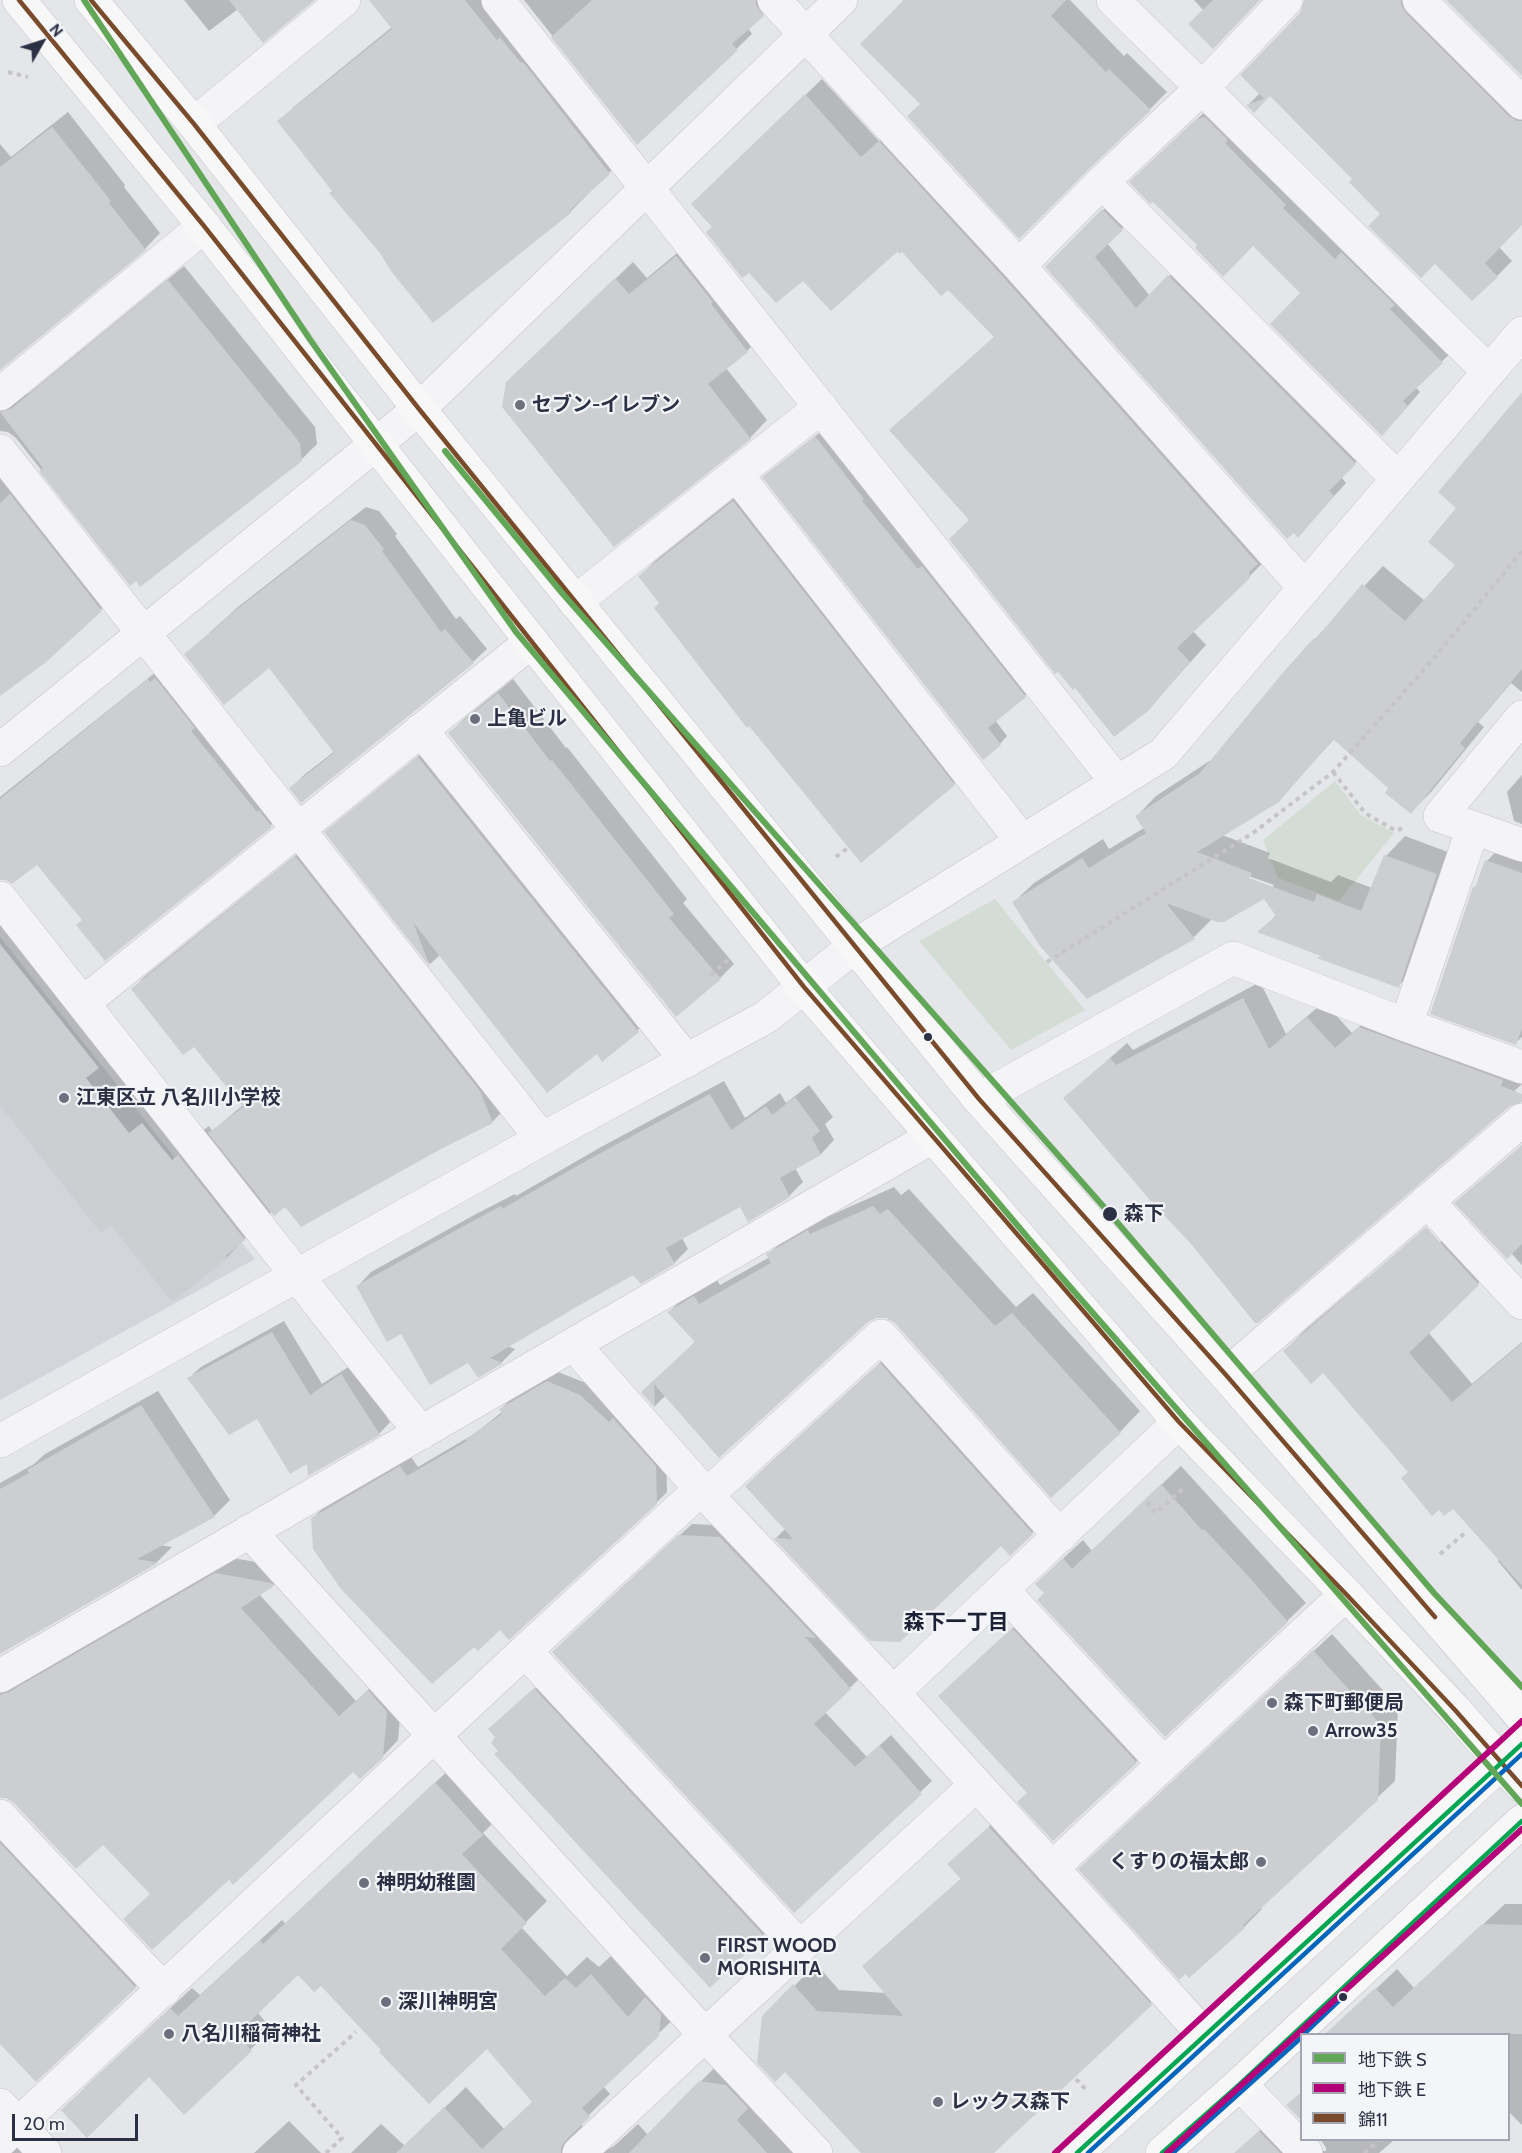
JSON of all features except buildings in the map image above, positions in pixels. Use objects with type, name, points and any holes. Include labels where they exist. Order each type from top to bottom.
[{"type":"main road","points":[[19,0],[204,226],[804,987],[1179,1422],[1455,1710],[1515,1764],[1205,2036],[1077,2153]]},
{"type":"main road","points":[[92,0],[194,124],[419,409],[979,1099],[1226,1375],[1522,1718]]},
{"type":"main road","points":[[1162,2153],[1240,2084],[1522,1821]]},
{"type":"street","points":[[194,124],[344,0]]},
{"type":"street","points":[[498,0],[1117,782]]},
{"type":"street","points":[[774,0],[1019,266],[1305,588]]},
{"type":"street","points":[[0,750],[419,409],[841,0]]},
{"type":"street","points":[[1113,0],[1489,372]]},
{"type":"street","points":[[1019,266],[1101,182],[1203,87],[1286,0]]},
{"type":"street","points":[[1419,0],[1522,103]]},
{"type":"street","points":[[1101,182],[1397,478]]},
{"type":"street","points":[[0,394],[204,226]]},
{"type":"street","points":[[0,1441],[766,1017],[856,945],[1163,754],[1522,333]]},
{"type":"street","points":[[575,602],[821,407]]},
{"type":"street","points":[[0,451],[542,1139]]},
{"type":"street","points":[[736,474],[1022,840]]},
{"type":"street","points":[[83,1004],[532,641]]},
{"type":"street","points":[[1522,717],[1440,816],[1522,845]]},
{"type":"street","points":[[421,730],[687,1061]]},
{"type":"street","points":[[1406,1025],[1473,828]]},
{"type":"street","points":[[0,898],[421,1433]]},
{"type":"street","points":[[979,1099],[1233,958],[1522,1067]]},
{"type":"street","points":[[1226,1375],[1522,1120]]},
{"type":"street","points":[[0,1676],[932,1137]]},
{"type":"street","points":[[1427,1201],[1522,1303]]},
{"type":"street","points":[[45,2153],[6,2124],[165,1990],[525,1651],[881,1336],[1060,1536]]},
{"type":"street","points":[[574,1345],[704,1492],[893,1693],[1205,2036]]},
{"type":"street","points":[[893,1693],[1179,1422]]},
{"type":"street","points":[[249,1531],[705,2035],[816,2153]]},
{"type":"street","points":[[1002,1590],[1163,1763]]},
{"type":"street","points":[[1052,1868],[1346,1594]]},
{"type":"street","points":[[525,1651],[800,1947]]},
{"type":"street","points":[[579,2153],[976,1785]]},
{"type":"street","points":[[0,1816],[165,1990]]},
{"type":"street","points":[[1240,2084],[1306,2153]]},
{"type":"path","points":[[8,72],[28,77]]},
{"type":"path","points":[[1047,962],[1254,833],[1333,772],[1441,650],[1522,551]]},
{"type":"path","points":[[1333,772],[1365,813],[1396,831],[1440,816]]},
{"type":"path","points":[[836,857],[849,847]]},
{"type":"path","points":[[711,975],[731,957]]},
{"type":"path","points":[[1146,1501],[1156,1513],[1184,1488]]},
{"type":"path","points":[[1440,1554],[1464,1533]]},
{"type":"path","points":[[326,2153],[342,2138],[296,2085],[356,2032]]},
{"type":"path","points":[[1076,2079],[1087,2091]]},
{"type":"path","points":[[1364,2153],[1377,2141]]},
{"type":"shaded area","points":[[1335,781],[1361,815],[1394,833],[1339,901],[1278,878],[1263,840]]},
{"type":"shaded area","points":[[995,899],[1085,1010],[1011,1050],[919,941]]},
{"type":"shaded area","name":"江東区立 八名川小学校","points":[[0,937],[255,1259],[0,1400]]},
{"type":"metro line","name":"S","points":[[84,0],[309,338],[516,632],[1051,1265],[1522,1804]]},
{"type":"metro line","name":"S","points":[[445,451],[562,593],[1111,1215],[1434,1593],[1522,1687]]},
{"type":"metro line","name":"E","points":[[1055,2153],[1522,1721]]},
{"type":"metro line","name":"E","points":[[1167,2153],[1522,1829]]},
{"type":"transit line","name":"錦11","points":[[19,0],[204,226],[804,987],[1179,1422],[1346,1594],[1455,1710],[1522,1786]]},
{"type":"transit line","name":"錦11","points":[[91,0],[194,124],[419,409],[979,1099],[1226,1375],[1435,1617]]},
{"type":"transit line","points":[[1077,2153],[1522,1744]]},
{"type":"transit line","points":[[1088,2153],[1522,1754]]},
{"type":"transit line","points":[[1162,2153],[1240,2084],[1522,1821]]},
{"type":"transit line","points":[[1305,2033],[1344,1996]]},
{"type":"transit line","points":[[1173,2153],[1300,2039]]},
{"type":"place","name":"セブン-イレブン","points":[[520,405]]},
{"type":"place","name":"上亀ビル","points":[[475,719]]},
{"type":"place","name":"江東区立 八名川小学校","points":[[64,1098]]},
{"type":"place","name":"森下","points":[[1110,1214]]},
{"type":"place","name":"森下町郵便局","points":[[1272,1703]]},
{"type":"place","name":"Arrow35","points":[[1313,1731]]},
{"type":"place","name":"くすりの福太郎","points":[[1261,1862]]},
{"type":"place","name":"神明幼稚園","points":[[364,1883]]},
{"type":"place","name":"FIRST WOOD MORISHITA","points":[[705,1958]]},
{"type":"place","name":"深川神明宮","points":[[386,2002]]},
{"type":"place","name":"八名川稲荷神社","points":[[169,2034]]},
{"type":"place","name":"レックス森下","points":[[938,2102]]},
{"type":"district","name":"森下一丁目","points":[[956,1623]]}]
